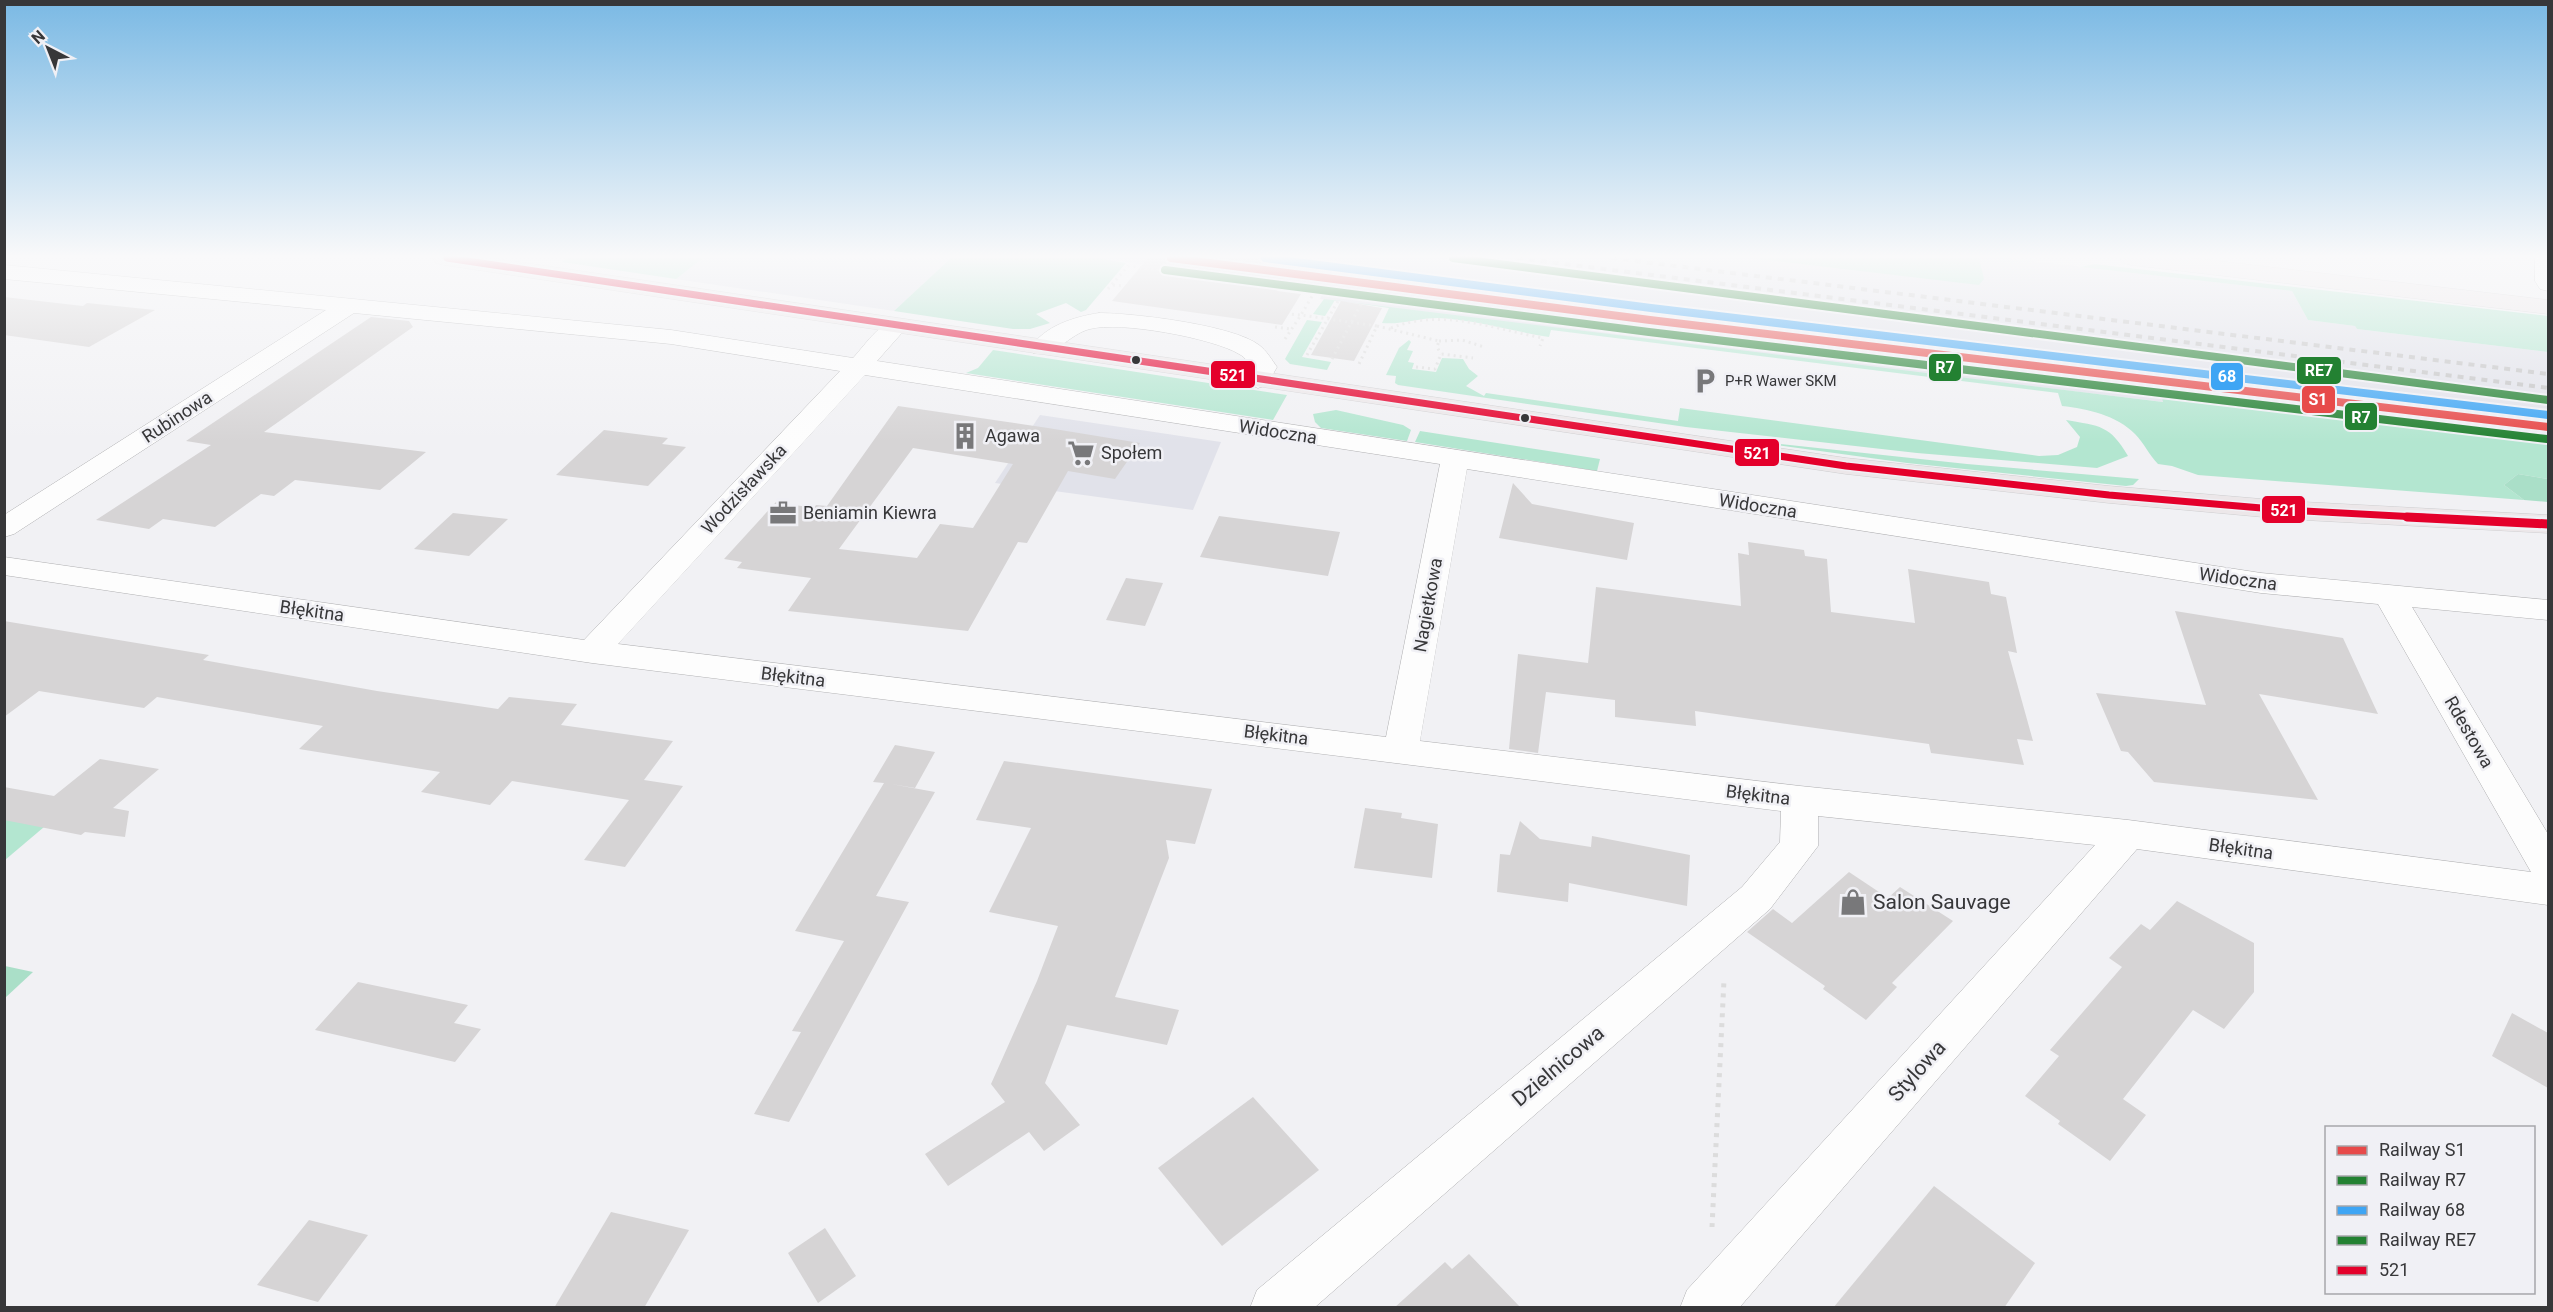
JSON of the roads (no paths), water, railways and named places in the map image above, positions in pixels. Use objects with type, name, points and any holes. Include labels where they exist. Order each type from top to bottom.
[{"type":"main road","points":[[851,319],[1826,463],[1988,482],[2343,514],[2548,524]]},
{"type":"street","name":"Rubinowa","points":[[4,528],[328,319]]},
{"type":"street","name":"Widoczna","points":[[486,319],[670,337],[2261,584],[2548,610]]},
{"type":"street","points":[[1042,348],[1056,334],[1099,320],[1191,331],[1224,338],[1251,350],[1264,367],[1258,380]]},
{"type":"street","name":"Wodzisławska","points":[[592,652],[896,326]]},
{"type":"street","name":"Nagietkowa","points":[[1401,749],[1455,460]]},
{"type":"street","name":"Błękitna","points":[[4,566],[592,652],[1401,749],[1800,800],[2128,834],[2548,890]]},
{"type":"street","name":"Rdestowa","points":[[2390,597],[2548,867]]},
{"type":"street","name":"Dzielnicowa","points":[[1275,1308],[1756,898],[1798,846],[1800,800]]},
{"type":"street","name":"Stylowa","points":[[1706,1308],[2128,834]]},
{"type":"railway","points":[[2003,319],[2548,388]]},
{"type":"railway","points":[[2106,319],[2548,374]]},
{"type":"rail line","name":"R7","points":[[1549,319],[2547,439]]},
{"type":"rail line","name":"S1","points":[[1644,319],[2548,427]]},
{"type":"rail line","name":"68","points":[[1745,319],[2548,415]]},
{"type":"rail line","name":"RE7","points":[[1925,319],[2548,400]]},
{"type":"place","name":"P+R Wawer SKM","points":[[1705,381]]},
{"type":"place","name":"Agawa","points":[[965,436]]},
{"type":"place","name":"Społem","points":[[1081,453]]},
{"type":"place","name":"Beniamin Kiewra","points":[[783,513]]},
{"type":"place","name":"Salon Sauvage","points":[[1853,902]]}]
